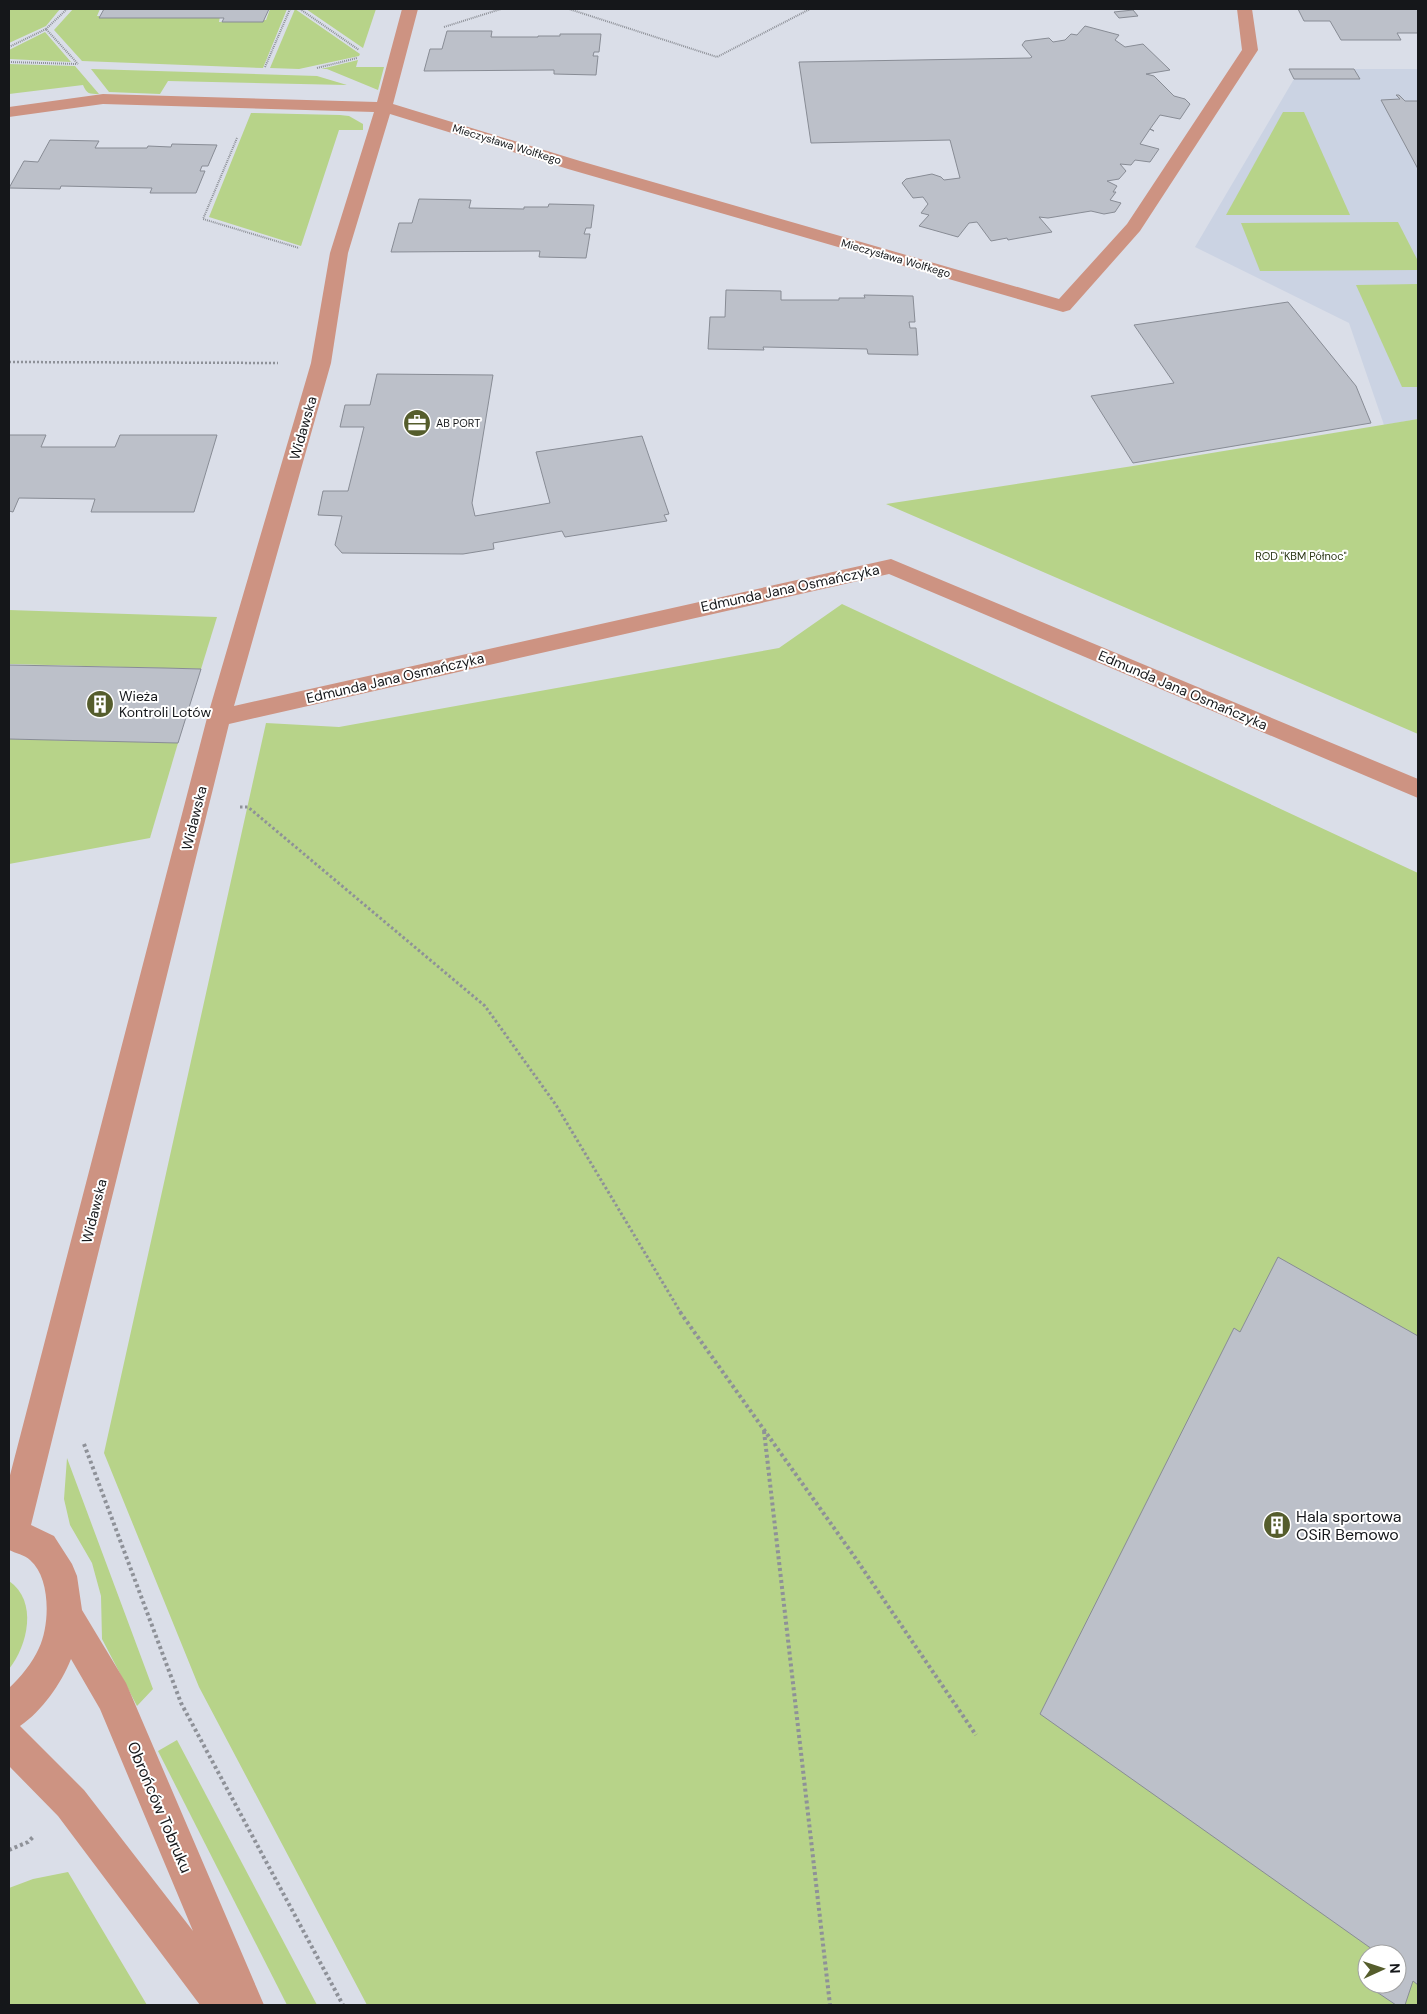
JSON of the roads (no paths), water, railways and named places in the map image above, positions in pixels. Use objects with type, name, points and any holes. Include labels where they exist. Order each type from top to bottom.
[{"type":"street","points":[[384,107],[410,9]]},
{"type":"street","name":"Mieczysława Wolfkego","points":[[9,112],[103,99],[384,107],[574,165],[1063,306],[1134,227],[1250,50],[1244,9]]},
{"type":"street","name":"Widawska","points":[[10,1532],[38,1433],[219,718],[321,363],[339,253],[384,107]]},
{"type":"street","name":"Edmunda Jana Osmańczyka","points":[[219,718],[891,566],[1418,789]]},
{"type":"street","points":[[9,1713],[28,1696],[55,1656],[65,1615],[60,1576],[42,1548],[10,1532]]},
{"type":"street","name":"Obrońców Tobruku","points":[[65,1615],[113,1696],[244,2005]]},
{"type":"street","points":[[9,1740],[70,1803],[224,2005]]},
{"type":"place","name":"AB PORT","points":[[417,423]]},
{"type":"place","name":"Wieża Kontroli Lotów","points":[[100,704]]},
{"type":"place","name":"Hala sportowa OSiR Bemowo","points":[[1277,1525]]},
{"type":"park label","name":"ROD \"KBM Północ\"","points":[[1301,556]]}]
